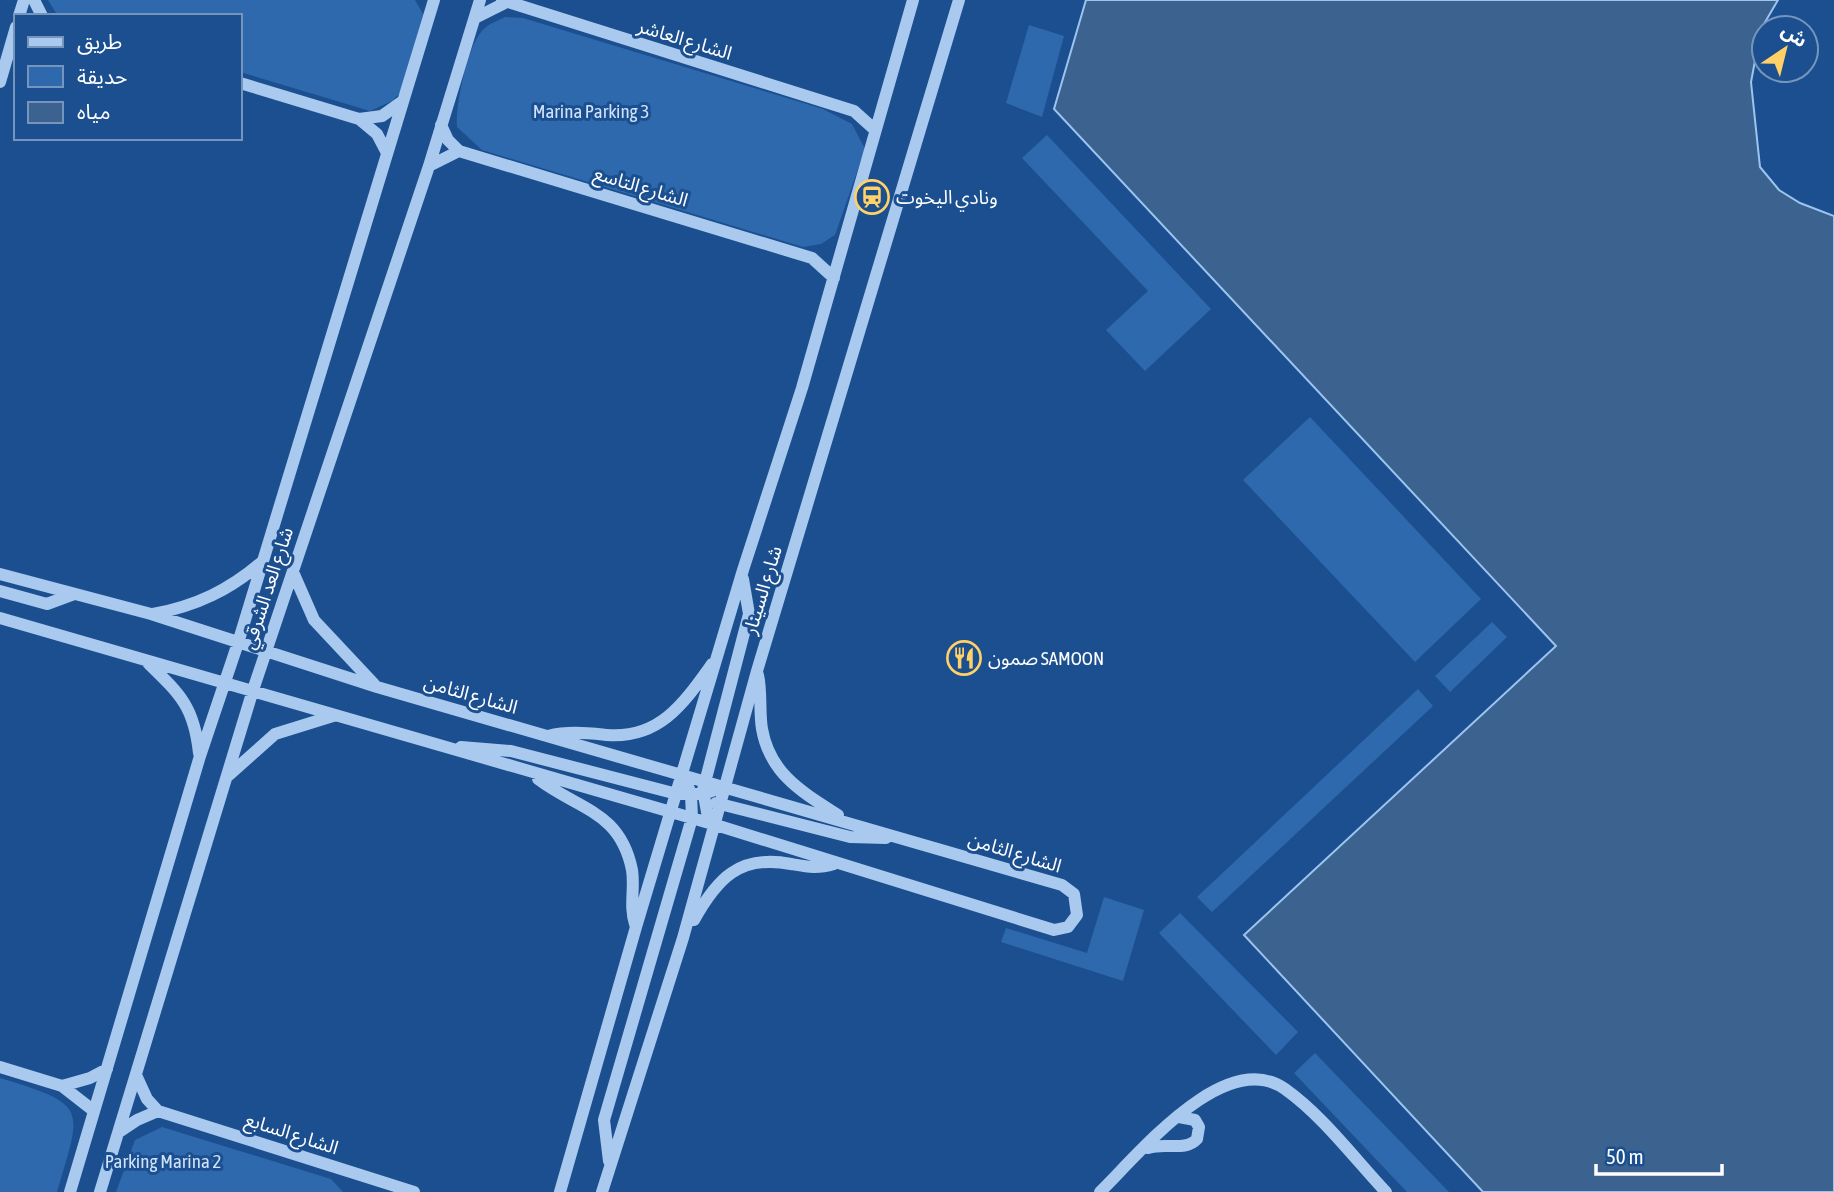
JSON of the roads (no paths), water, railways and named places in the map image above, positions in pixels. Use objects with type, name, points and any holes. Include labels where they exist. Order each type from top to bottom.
[{"type":"street","points":[[423,0],[429,16]]},
{"type":"street","name":"شارع العد الشرقي","points":[[71,1192],[200,756],[239,643],[434,0]]},
{"type":"street","name":"شارع العد الشرقي","points":[[100,1192],[253,690],[429,166],[480,0]]},
{"type":"street","name":"شارع السينار","points":[[560,1192],[670,813],[844,245],[874,129],[913,0]]},
{"type":"street","name":"شارع السينار","points":[[602,1192],[683,938],[757,671],[959,0]]},
{"type":"street","name":"الشارع العاشر","points":[[475,18],[504,1],[854,111],[874,129]]},
{"type":"street","points":[[0,82],[12,51]]},
{"type":"street","points":[[242,84],[359,120],[377,134],[387,153]]},
{"type":"street","points":[[854,111],[874,106],[883,98]]},
{"type":"street","points":[[359,120],[382,116],[403,101]]},
{"type":"street","points":[[429,166],[459,151],[448,140],[441,125]]},
{"type":"street","name":"الشارع التاسع","points":[[459,151],[812,258],[834,278]]},
{"type":"street","points":[[812,258],[833,254],[844,245]]},
{"type":"street","points":[[151,614],[183,609],[211,597],[231,586],[264,560]]},
{"type":"street","points":[[293,572],[314,620],[377,687]]},
{"type":"street","name":"الشارع الثامن","points":[[0,618],[226,682],[435,746],[716,825],[1054,930],[1068,926],[1077,915],[1074,894],[1062,885],[377,687],[151,614],[1,574]]},
{"type":"street","points":[[610,1165],[604,1120],[704,780],[749,614],[743,574]]},
{"type":"street","points":[[0,591],[47,604],[75,594]]},
{"type":"street","points":[[546,736],[579,732],[620,736],[650,729],[668,719],[686,701],[718,655]]},
{"type":"street","points":[[145,660],[187,703],[196,727],[200,756]]},
{"type":"street","points":[[757,671],[762,695],[761,726],[776,768],[802,792],[850,823]]},
{"type":"street","points":[[229,775],[275,734],[333,716]]},
{"type":"street","points":[[435,746],[511,751],[850,837],[905,838]]},
{"type":"street","points":[[529,772],[599,814],[621,838],[632,871],[631,905],[636,927]]},
{"type":"street","points":[[683,774],[716,825]]},
{"type":"street","points":[[670,813],[698,797],[726,786]]},
{"type":"street","points":[[683,938],[708,894],[734,870],[764,863],[818,869],[835,863]]},
{"type":"street","points":[[0,1068],[62,1086],[94,1111]]},
{"type":"street","points":[[62,1086],[90,1078],[107,1069]]},
{"type":"street","points":[[119,1132],[158,1111],[148,1100],[136,1075]]},
{"type":"street","points":[[1100,1192],[1179,1117],[1221,1086],[1238,1080],[1263,1079],[1283,1088],[1303,1104],[1386,1192]]},
{"type":"street","name":"الشارع السابع","points":[[158,1111],[414,1192]]},
{"type":"street","points":[[1144,1149],[1159,1144],[1192,1144],[1200,1135],[1199,1127],[1188,1116],[1179,1117]]},
{"type":"water","points":[[1086,0],[1778,0],[1770,14],[1750,14],[1750,84],[1760,167],[1779,190],[1800,203],[1834,216],[1834,1192],[1483,1192],[1244,935],[1556,646],[1054,109]]},
{"type":"place","name":"ونادي اليخوت","points":[[872,197]]},
{"type":"place","name":"صمون SAMOON","points":[[964,658]]},
{"type":"park label","name":"Marina Parking 3","points":[[591,111]]},
{"type":"park label","name":"Parking Marina 2","points":[[163,1161]]}]
